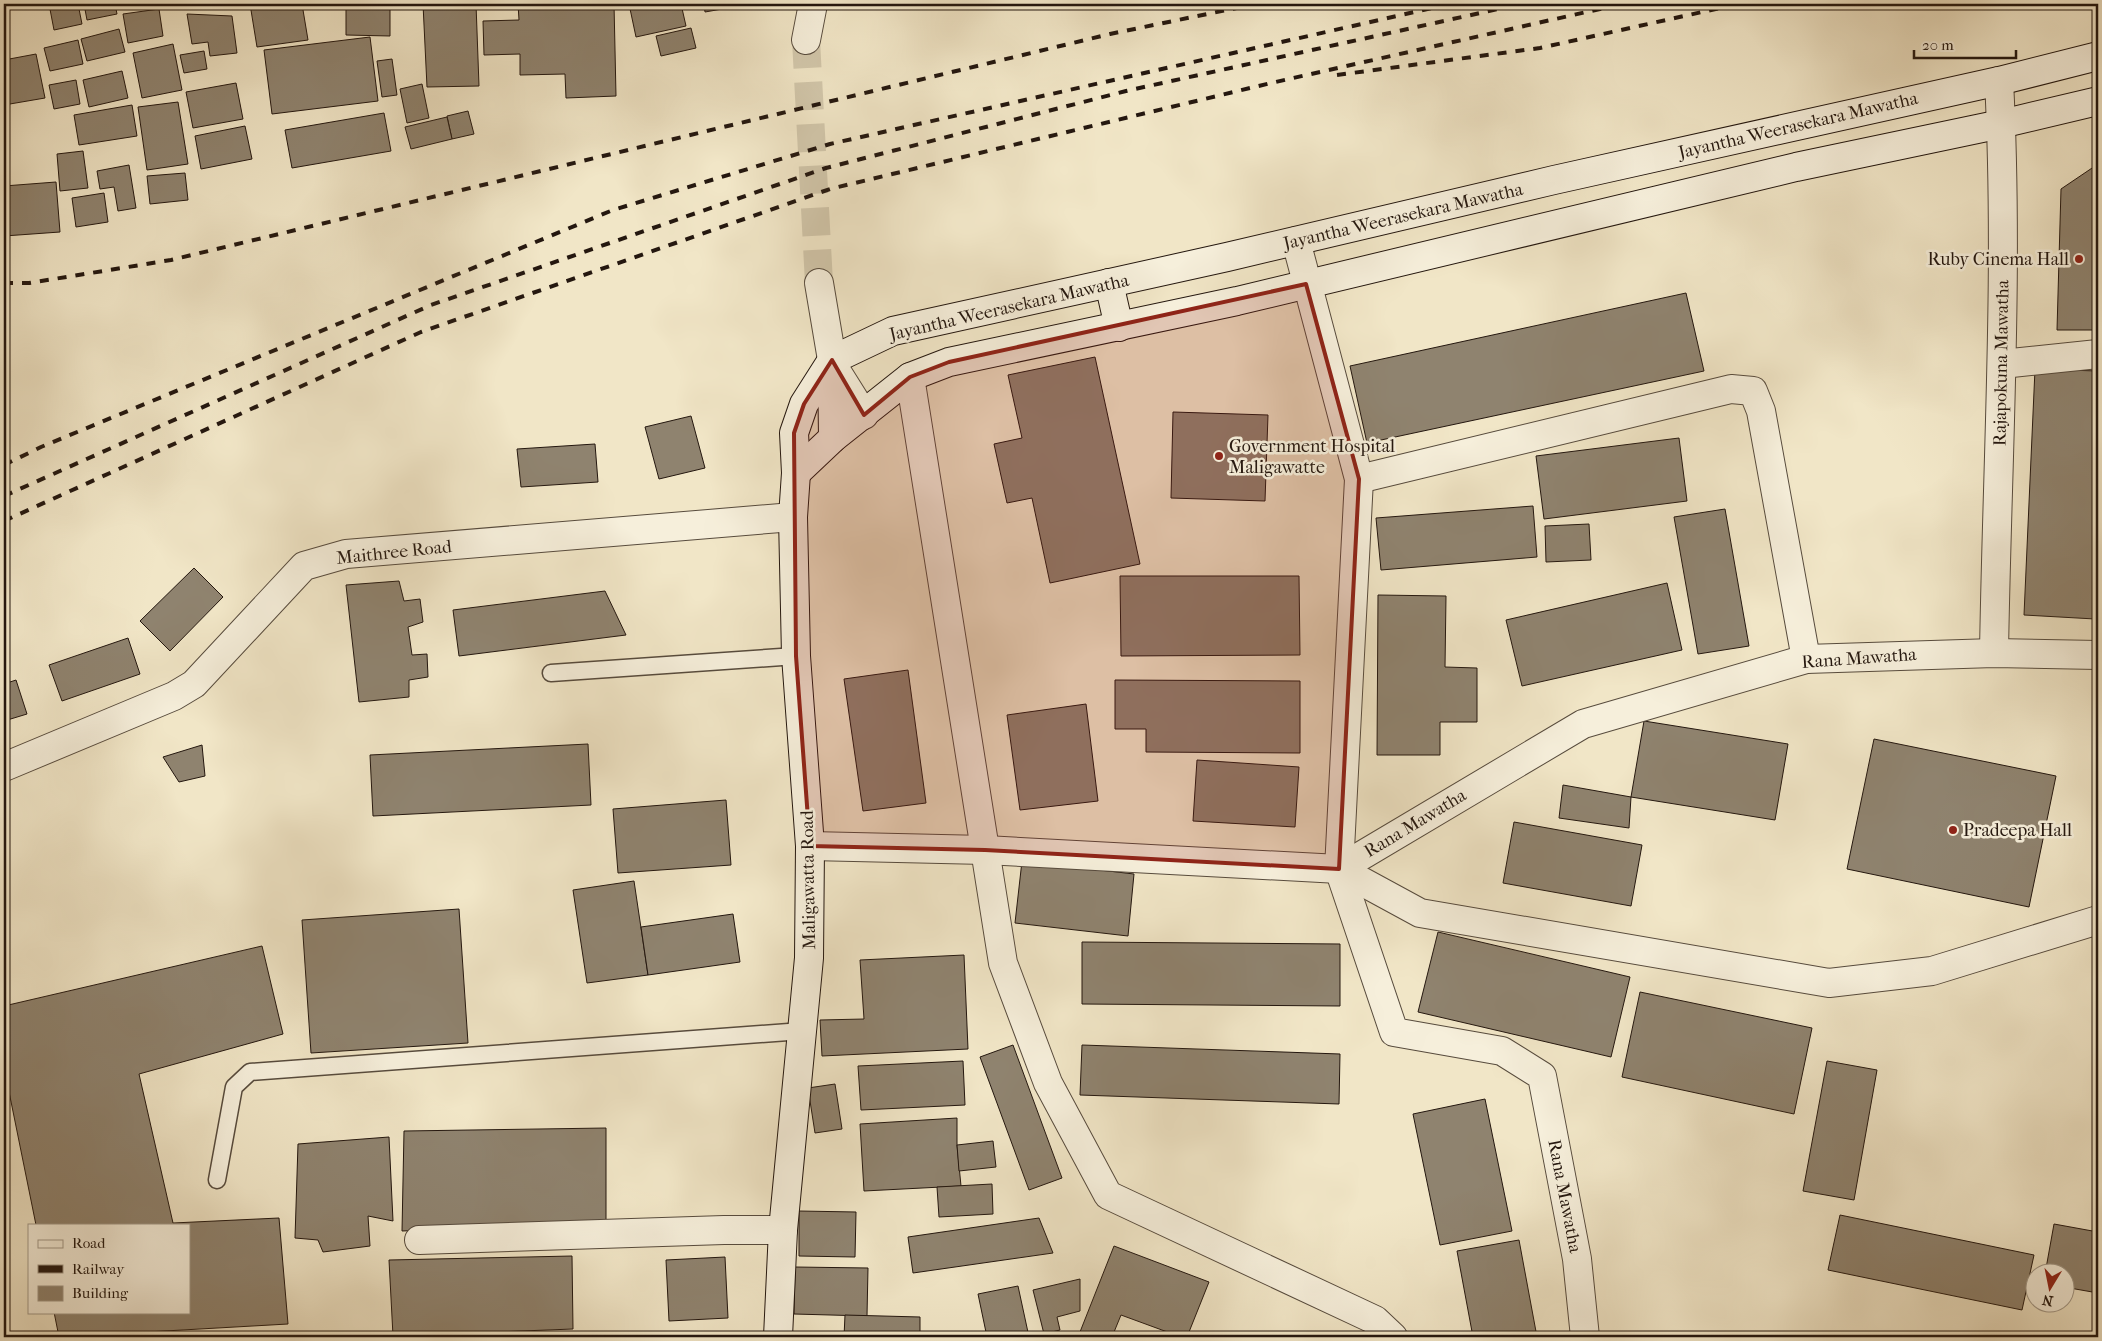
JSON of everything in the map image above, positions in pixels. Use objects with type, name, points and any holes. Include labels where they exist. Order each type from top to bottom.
[{"type":"street","points":[[806,40],[813,4]]},
{"type":"street","name":"Jayantha Weerasekara Mawatha","points":[[832,360],[893,331],[1999,81],[2098,56]]},
{"type":"street","name":"Rajapokuna Mawatha","points":[[1994,653],[2002,364],[2002,124],[1999,81]]},
{"type":"street","points":[[796,473],[833,438],[910,377],[949,362],[1306,284],[1796,167],[2002,124],[2098,101]]},
{"type":"street","points":[[1296,241],[1359,479],[1339,869]]},
{"type":"street","points":[[818,283],[832,360],[833,438]]},
{"type":"street","points":[[1109,283],[1119,326]]},
{"type":"street","points":[[2002,364],[2098,354]]},
{"type":"street","points":[[832,360],[837,372],[864,415]]},
{"type":"street","points":[[796,473],[794,433],[804,404],[832,360]]},
{"type":"street","points":[[910,377],[1003,963],[1048,1083],[1108,1195],[1375,1320],[1393,1337]]},
{"type":"street","points":[[1359,479],[1731,389],[1753,391],[1761,411],[1806,659]]},
{"type":"street","name":"Maligawatta Road","points":[[778,1337],[783,1230],[809,958],[810,846],[796,656],[793,517],[796,473]]},
{"type":"street","name":"Maithree Road","points":[[4,767],[174,696],[194,684],[304,566],[346,554],[793,517]]},
{"type":"street","name":"Rana Mawatha","points":[[1585,1337],[1577,1258],[1542,1076],[1502,1051],[1394,1032],[1339,869],[1583,724],[1806,659],[1994,653],[2098,655]]},
{"type":"street","points":[[810,846],[985,850],[1339,869],[1420,912],[1829,983],[1932,971],[2098,920]]},
{"type":"street","points":[[419,1240],[724,1230],[783,1230]]},
{"type":"lane","points":[[551,673],[796,656]]},
{"type":"lane","points":[[217,1180],[234,1087],[250,1072],[802,1031]]},
{"type":"highlighted area","points":[[1306,284],[1359,479],[1339,869],[985,850],[810,846],[796,656],[794,433],[804,404],[832,360],[864,415],[910,377],[949,362]]},
{"type":"building","points":[[49,4],[78,4],[82,24],[54,30]]},
{"type":"building","points":[[84,4],[115,4],[117,14],[87,20]]},
{"type":"building","points":[[163,4],[183,4],[164,8]]},
{"type":"building","points":[[250,4],[302,4],[308,40],[257,47]]},
{"type":"building","points":[[346,4],[390,4],[390,36],[346,35]]},
{"type":"building","points":[[423,4],[476,4],[479,86],[427,87]]},
{"type":"building","points":[[518,4],[614,4],[616,96],[566,98],[565,74],[520,75],[520,54],[484,55],[483,21],[519,20]]},
{"type":"building","points":[[629,4],[681,4],[686,26],[636,37]]},
{"type":"building","points":[[704,4],[721,4],[722,9],[705,12]]},
{"type":"building","points":[[159,9],[163,36],[128,43],[123,14]]},
{"type":"building","points":[[187,14],[232,16],[237,53],[210,56],[208,42],[192,44]]},
{"type":"building","points":[[691,28],[696,48],[661,56],[656,36]]},
{"type":"building","points":[[119,29],[125,52],[87,61],[81,39]]},
{"type":"building","points":[[4,36],[8,50],[4,51]]},
{"type":"building","points":[[370,37],[378,101],[272,114],[264,50]]},
{"type":"building","points":[[78,40],[83,64],[50,71],[44,48]]},
{"type":"building","points":[[173,44],[182,90],[142,98],[133,53]]},
{"type":"building","points":[[204,51],[207,69],[184,73],[180,55]]},
{"type":"building","points":[[36,54],[45,98],[4,105],[4,60]]},
{"type":"building","points":[[392,59],[397,95],[382,97],[377,61]]},
{"type":"building","points":[[122,71],[128,98],[89,107],[83,80]]},
{"type":"building","points":[[76,80],[80,104],[54,109],[49,85]]},
{"type":"building","points":[[236,83],[243,119],[193,128],[186,92]]},
{"type":"building","points":[[422,84],[429,118],[407,123],[400,89]]},
{"type":"building","points":[[178,102],[188,164],[147,170],[138,107]]},
{"type":"building","points":[[132,105],[137,136],[79,145],[74,115]]},
{"type":"building","points":[[468,111],[474,134],[452,139],[447,116]]},
{"type":"building","points":[[384,113],[391,151],[292,168],[285,130]]},
{"type":"building","points":[[447,117],[452,139],[411,149],[405,127]]},
{"type":"building","points":[[245,126],[252,159],[201,169],[195,136]]},
{"type":"building","points":[[83,151],[88,188],[60,191],[57,154]]},
{"type":"building","name":"Ruby Cinema Hall","points":[[2098,164],[2098,330],[2057,330],[2061,189]]},
{"type":"building","points":[[129,165],[136,208],[118,211],[114,187],[100,189],[97,171]]},
{"type":"building","points":[[185,173],[188,200],[150,204],[147,176]]},
{"type":"building","points":[[56,182],[60,232],[4,236],[4,186]]},
{"type":"building","points":[[104,193],[108,222],[76,227],[72,198]]},
{"type":"building","points":[[1686,293],[1704,371],[1367,443],[1350,366]]},
{"type":"building","points":[[1095,357],[1140,564],[1050,583],[1032,498],[1007,503],[994,444],[1022,438],[1008,375]]},
{"type":"building","points":[[2035,369],[2098,371],[2098,554],[2095,619],[2024,615]]},
{"type":"building","name":"Government Hospital Maligawatte","points":[[1173,412],[1268,415],[1265,501],[1171,498]]},
{"type":"building","points":[[691,416],[705,468],[659,479],[645,427]]},
{"type":"building","points":[[1679,438],[1687,501],[1544,519],[1536,456]]},
{"type":"building","points":[[595,444],[598,482],[521,487],[517,449]]},
{"type":"building","points":[[1533,506],[1537,557],[1381,570],[1376,518]]},
{"type":"building","points":[[1725,509],[1749,646],[1698,654],[1674,517]]},
{"type":"building","points":[[1589,524],[1591,560],[1546,562],[1545,526]]},
{"type":"building","points":[[194,568],[223,597],[170,651],[140,621]]},
{"type":"building","points":[[1120,576],[1299,576],[1300,655],[1121,656]]},
{"type":"building","points":[[399,581],[404,601],[420,599],[423,622],[408,627],[412,655],[427,654],[428,677],[409,680],[409,697],[359,702],[346,585]]},
{"type":"building","points":[[1667,583],[1682,650],[1522,686],[1506,620]]},
{"type":"building","points":[[605,591],[626,635],[459,656],[453,610]]},
{"type":"building","points":[[1378,595],[1446,596],[1445,667],[1477,668],[1477,722],[1440,722],[1440,755],[1377,755]]},
{"type":"building","points":[[128,638],[140,674],[62,701],[49,665]]},
{"type":"building","points":[[908,670],[926,803],[863,811],[844,679]]},
{"type":"building","points":[[16,680],[27,714],[4,721],[4,684]]},
{"type":"building","points":[[1115,680],[1300,681],[1300,753],[1146,752],[1146,729],[1115,729]]},
{"type":"building","points":[[1086,704],[1098,801],[1020,810],[1007,715]]},
{"type":"building","points":[[1644,721],[1788,744],[1775,820],[1631,797]]},
{"type":"building","points":[[1874,739],[2056,776],[2029,907],[1847,869]]},
{"type":"building","points":[[588,744],[591,805],[373,816],[370,755]]},
{"type":"building","points":[[202,745],[205,776],[179,782],[163,757]]},
{"type":"building","points":[[1197,760],[1299,767],[1295,827],[1193,821]]},
{"type":"building","points":[[1563,785],[1631,797],[1629,828],[1559,818]]},
{"type":"building","points":[[726,800],[731,865],[618,873],[613,809]]},
{"type":"building","points":[[1514,822],[1642,845],[1631,906],[1503,883]]},
{"type":"building","points":[[1022,861],[1134,874],[1128,936],[1015,923]]},
{"type":"building","points":[[634,881],[648,975],[587,983],[573,890]]},
{"type":"building","points":[[459,909],[468,1043],[311,1053],[302,920]]},
{"type":"building","points":[[733,914],[740,962],[648,975],[641,927]]},
{"type":"building","points":[[1438,932],[1630,977],[1611,1057],[1418,1012]]},
{"type":"building","points":[[1082,942],[1340,944],[1340,1006],[1082,1004]]},
{"type":"building","points":[[262,946],[283,1034],[139,1074],[173,1223],[279,1218],[288,1324],[59,1337],[54,1314],[190,1314],[190,1224],[36,1224],[4,1067],[4,1006]]},
{"type":"building","points":[[964,955],[968,1049],[822,1056],[820,1020],[864,1019],[860,960]]},
{"type":"building","points":[[1640,992],[1812,1028],[1794,1114],[1622,1077]]},
{"type":"building","points":[[1013,1045],[1062,1178],[1029,1190],[980,1057]]},
{"type":"building","points":[[1082,1045],[1340,1054],[1339,1104],[1080,1095]]},
{"type":"building","points":[[963,1061],[965,1105],[861,1110],[858,1066]]},
{"type":"building","points":[[1827,1061],[1877,1070],[1854,1200],[1803,1191]]},
{"type":"building","points":[[835,1084],[842,1129],[815,1133],[808,1088]]},
{"type":"building","points":[[1485,1099],[1512,1231],[1440,1245],[1413,1114]]},
{"type":"building","points":[[957,1118],[957,1145],[961,1186],[864,1191],[860,1124]]},
{"type":"building","points":[[606,1128],[606,1223],[402,1231],[404,1131]]},
{"type":"building","points":[[389,1137],[393,1221],[368,1216],[370,1246],[323,1252],[318,1240],[295,1238],[298,1144]]},
{"type":"building","points":[[993,1141],[996,1167],[959,1171],[957,1145]]},
{"type":"building","points":[[992,1184],[993,1214],[939,1217],[937,1187]]},
{"type":"building","points":[[799,1211],[856,1212],[855,1257],[799,1256]]},
{"type":"building","points":[[1840,1215],[2034,1255],[2032,1264],[2024,1264],[2024,1301],[2022,1310],[1828,1270]]},
{"type":"building","points":[[1039,1218],[1053,1253],[913,1273],[908,1237]]},
{"type":"building","points":[[2054,1224],[2098,1232],[2098,1293],[2074,1289],[2074,1264],[2047,1264]]},
{"type":"building","points":[[1519,1240],[1537,1337],[1473,1337],[1457,1251]]},
{"type":"building","points":[[1114,1246],[1209,1282],[1187,1337],[1181,1337],[1121,1315],[1112,1337],[1078,1337]]},
{"type":"building","points":[[572,1256],[573,1329],[393,1336],[389,1260]]},
{"type":"building","points":[[725,1257],[728,1318],[669,1321],[666,1260]]},
{"type":"building","points":[[795,1267],[868,1268],[867,1316],[794,1314]]},
{"type":"building","points":[[1080,1279],[1080,1311],[1057,1317],[1060,1330],[1044,1334],[1033,1290]]},
{"type":"building","points":[[1018,1286],[1029,1337],[987,1337],[978,1294]]},
{"type":"building","points":[[845,1315],[920,1317],[920,1337],[844,1337]]},
{"type":"tunnel","points":[[806,40],[819,283]]},
{"type":"railway","points":[[4,283],[29,283],[171,260],[1110,34],[1256,4]]},
{"type":"railway","points":[[4,465],[41,447],[613,210],[830,144],[1450,4]]},
{"type":"railway","points":[[4,496],[431,305],[826,168],[1126,91],[1521,4]]},
{"type":"railway","points":[[4,521],[421,332],[830,189],[1271,83],[1622,4]]},
{"type":"railway","points":[[1337,75],[1540,48],[1738,4]]},
{"type":"place","name":"Ruby Cinema Hall","points":[[2079,259]]},
{"type":"place","name":"Government Hospital Maligawatte","points":[[1219,456]]},
{"type":"place","name":"Pradeepa Hall","points":[[1953,830]]}]
